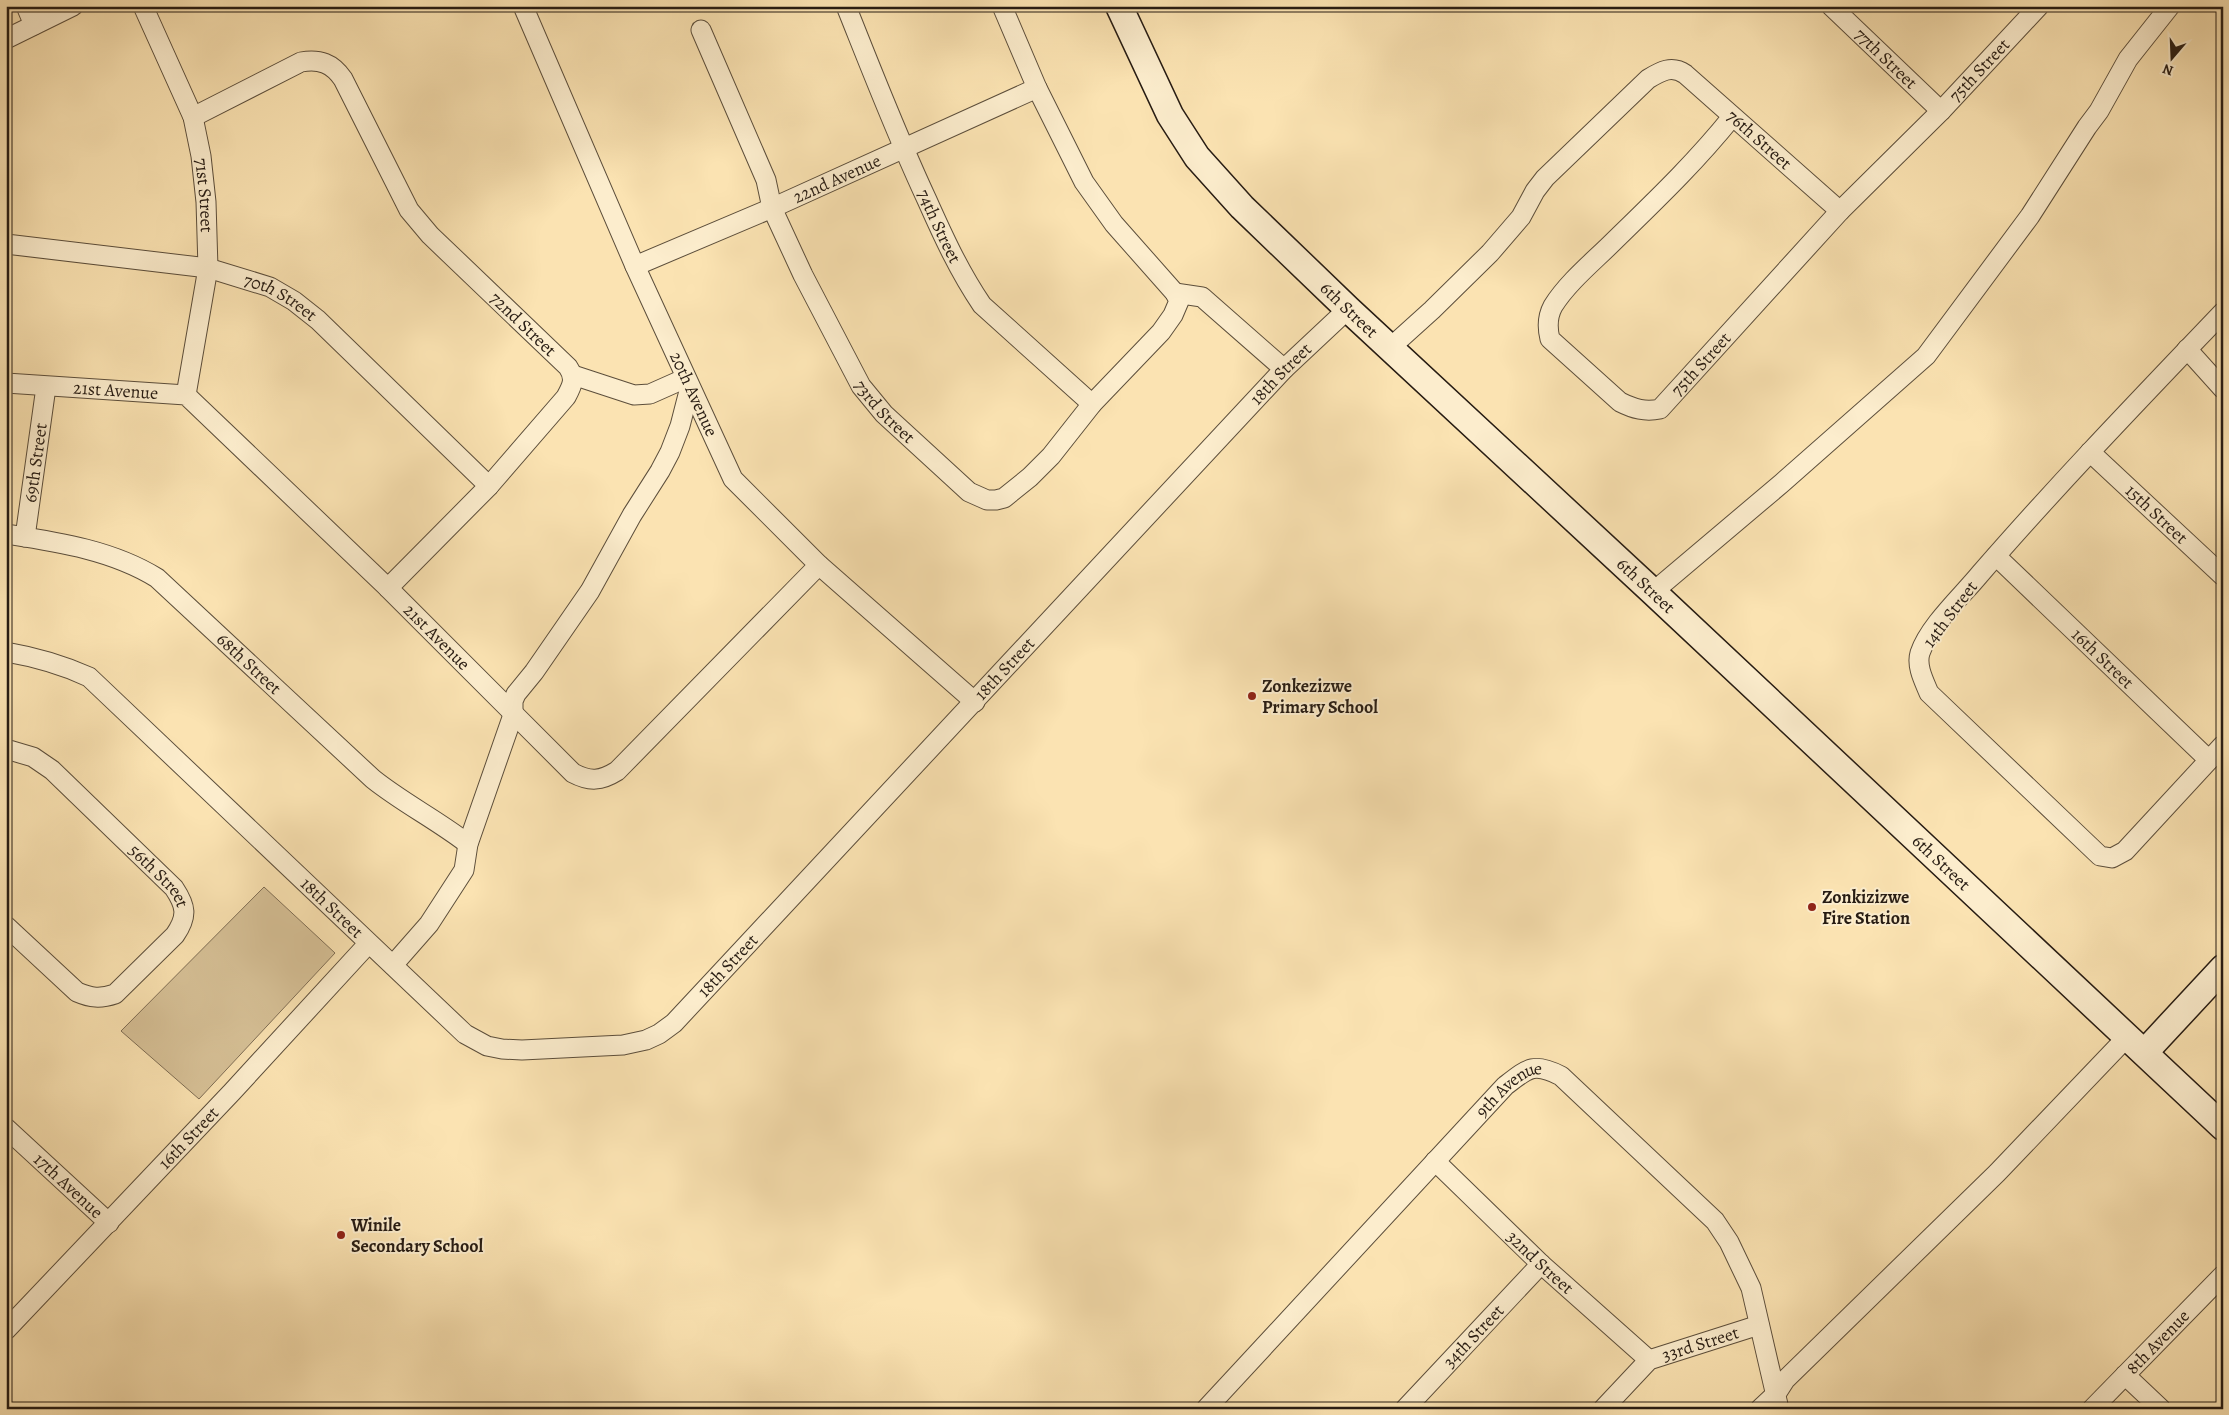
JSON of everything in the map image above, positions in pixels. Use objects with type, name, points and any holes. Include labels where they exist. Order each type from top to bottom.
[{"type":"street","points":[[26,6],[34,25]]},
{"type":"street","points":[[6,39],[72,6]]},
{"type":"street","name":"71st Street","points":[[142,6],[193,117],[201,156],[206,202],[208,268],[186,395]]},
{"type":"street","name":"20th Avenue","points":[[523,6],[636,266],[732,479],[820,565],[975,702]]},
{"type":"street","name":"74th Street","points":[[846,6],[902,148],[955,262],[982,305],[1092,404]]},
{"type":"street","points":[[1002,6],[1037,88],[1084,182],[1100,207],[1175,293],[1202,297],[1284,369]]},
{"type":"street","name":"6th Street","points":[[1119,6],[1170,115],[1197,157],[1242,207],[1348,309],[1391,347],[2223,1127]]},
{"type":"street","name":"77th Street","points":[[1831,6],[1941,111]]},
{"type":"street","points":[[1653,592],[1782,483],[1926,356],[2030,216],[2087,127],[2100,111],[2131,54],[2170,6]]},
{"type":"street","name":"75th Street","points":[[1732,117],[1701,156],[1577,277],[1554,304],[1549,315],[1550,339],[1613,395],[1634,409],[1651,411],[1660,409],[1840,211],[1941,111],[2037,7]]},
{"type":"street","name":"73rd Street","points":[[701,30],[766,180],[772,208],[803,275],[861,386],[884,414],[969,492],[987,500],[1004,498],[1030,477],[1051,456],[1092,404],[1161,332],[1173,315],[1179,302],[1175,293]]},
{"type":"street","name":"72nd Street","points":[[193,117],[301,62],[314,60],[335,68],[343,79],[392,181],[409,210],[430,235],[568,367],[573,374]]},
{"type":"street","name":"76th Street","points":[[1391,347],[1490,253],[1521,217],[1535,191],[1545,178],[1648,79],[1662,70],[1679,70],[1840,211]]},
{"type":"street","name":"22nd Avenue","points":[[636,266],[772,208],[1037,88]]},
{"type":"street","name":"70th Street","points":[[6,244],[208,268],[270,287],[294,301],[318,320],[489,486]]},
{"type":"street","name":"18th Street","points":[[6,652],[60,665],[89,678],[465,1034],[487,1046],[522,1050],[623,1045],[646,1040],[660,1034],[674,1023],[1284,369],[1348,309]]},
{"type":"street","name":"14th Street","points":[[2223,312],[2090,452],[1996,556],[1935,628],[1924,643],[1920,655],[1920,668],[1929,693],[2100,856],[2112,858],[2124,851],[2223,745]]},
{"type":"street","points":[[2187,349],[2223,389]]},
{"type":"street","points":[[388,588],[489,486],[566,397],[573,384],[573,374],[634,395],[650,394],[688,382],[680,426],[660,471],[632,514],[590,591],[534,672],[516,694],[513,701],[512,714],[468,844],[464,870],[429,924],[393,965]]},
{"type":"street","name":"21st Avenue","points":[[6,383],[186,395],[388,588],[573,773],[585,779],[606,778],[617,771],[820,565]]},
{"type":"street","name":"69th Street","points":[[25,537],[46,387]]},
{"type":"street","name":"15th Street","points":[[2090,452],[2223,576]]},
{"type":"street","name":"68th Street","points":[[6,534],[114,557],[137,566],[157,578],[373,779],[411,808],[435,820],[468,844]]},
{"type":"street","name":"16th Street","points":[[1996,556],[2209,760]]},
{"type":"street","name":"56th Street","points":[[6,749],[32,758],[52,770],[174,888],[183,902],[185,914],[182,926],[175,935],[115,994],[103,998],[90,998],[77,992],[6,926]]},
{"type":"street","name":"16th Street","points":[[6,1330],[109,1223],[368,944]]},
{"type":"street","points":[[1760,1409],[1778,1402],[1785,1380],[1997,1173],[2136,1044],[2223,968]]},
{"type":"street","name":"9th Avenue","points":[[1206,1409],[1505,1086],[1522,1073],[1533,1068],[1546,1068],[1561,1076],[1715,1221],[1729,1242],[1751,1288],[1758,1325],[1778,1402]]},
{"type":"street","name":"17th Avenue","points":[[6,1128],[109,1223]]},
{"type":"street","name":"32nd Street","points":[[1435,1162],[1541,1264],[1649,1360]]},
{"type":"street","name":"34th Street","points":[[1405,1409],[1541,1264]]},
{"type":"street","name":"8th Avenue","points":[[2092,1409],[2223,1275]]},
{"type":"street","name":"33rd Street","points":[[1603,1409],[1649,1360],[1758,1325]]},
{"type":"street","points":[[2125,1375],[2161,1409]]},
{"type":"shaded area","points":[[264,887],[335,953],[199,1099],[121,1031]]},
{"type":"place","name":"Zonkezizwe Primary School","points":[[1252,696]]},
{"type":"place","name":"Zonkizizwe Fire Station","points":[[1812,907]]},
{"type":"place","name":"Winile Secondary School","points":[[341,1235]]}]
